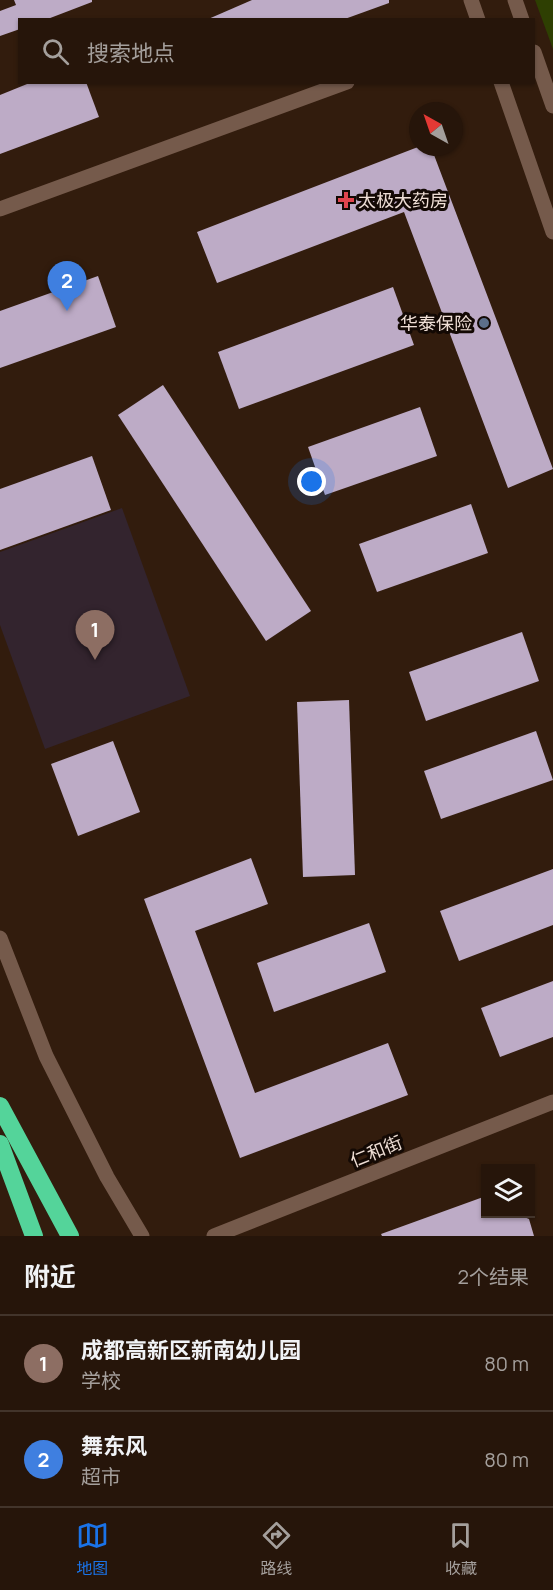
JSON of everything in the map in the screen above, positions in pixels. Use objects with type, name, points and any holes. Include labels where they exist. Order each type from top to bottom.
[{"type":"highway","points":[[0,1106],[70,1236]]},
{"type":"highway","points":[[0,1144],[34,1236]]},
{"type":"street","points":[[471,0],[477,18]]},
{"type":"street","points":[[514,0],[521,18]]},
{"type":"street","points":[[535,55],[553,106]]},
{"type":"street","points":[[0,209],[342,84]]},
{"type":"street","points":[[502,84],[553,232]]},
{"type":"street","points":[[0,938],[46,1056],[107,1177],[142,1236]]},
{"type":"street","name":"仁和街","points":[[213,1236],[553,1102]]},
{"type":"shaded area","points":[[122,508],[190,696],[45,749],[0,625],[0,552]]},
{"type":"green space","points":[[535,0],[553,0],[553,49]]},
{"type":"building","points":[[14,0],[92,0],[92,2],[50,18],[18,18],[18,30],[0,36],[0,11],[16,5]]},
{"type":"building","points":[[252,0],[389,0],[389,3],[348,18],[211,18]]},
{"type":"building","points":[[27,84],[87,84],[99,117],[0,154],[0,95]]},
{"type":"building","points":[[409,150],[409,156],[434,156],[553,469],[508,488],[404,212],[217,283],[197,232]]},
{"type":"building","points":[[98,276],[116,327],[0,368],[0,311]]},
{"type":"building","points":[[393,287],[414,345],[239,409],[218,352]]},
{"type":"building","points":[[163,385],[311,611],[266,641],[118,415]]},
{"type":"building","points":[[420,407],[437,456],[325,495],[308,447]]},
{"type":"building","points":[[92,456],[111,510],[0,550],[0,489]]},
{"type":"building","points":[[471,504],[488,553],[377,592],[359,544]]},
{"type":"building","points":[[522,632],[539,681],[426,721],[409,672]]},
{"type":"building","points":[[349,700],[355,875],[303,877],[297,702]]},
{"type":"building","points":[[536,731],[553,780],[441,819],[424,771]]},
{"type":"building","points":[[113,741],[140,812],[78,836],[51,764]]},
{"type":"building","points":[[251,858],[268,904],[195,931],[255,1093],[388,1043],[408,1095],[240,1158],[144,899]]},
{"type":"building","points":[[553,869],[553,925],[459,961],[440,911]]},
{"type":"building","points":[[369,923],[386,972],[274,1012],[257,963]]},
{"type":"building","points":[[553,981],[553,1037],[500,1057],[481,1008]]},
{"type":"building","points":[[481,1198],[481,1218],[527,1218],[529,1219],[534,1236],[382,1236],[381,1234]]},
{"type":"place","name":"太极大药房","points":[[346,200]]},
{"type":"place","name":"舞东风","points":[[67,311]]},
{"type":"place","name":"华泰保险","points":[[484,323]]},
{"type":"place","name":"成都高新区新南幼儿园","points":[[95,660]]}]
